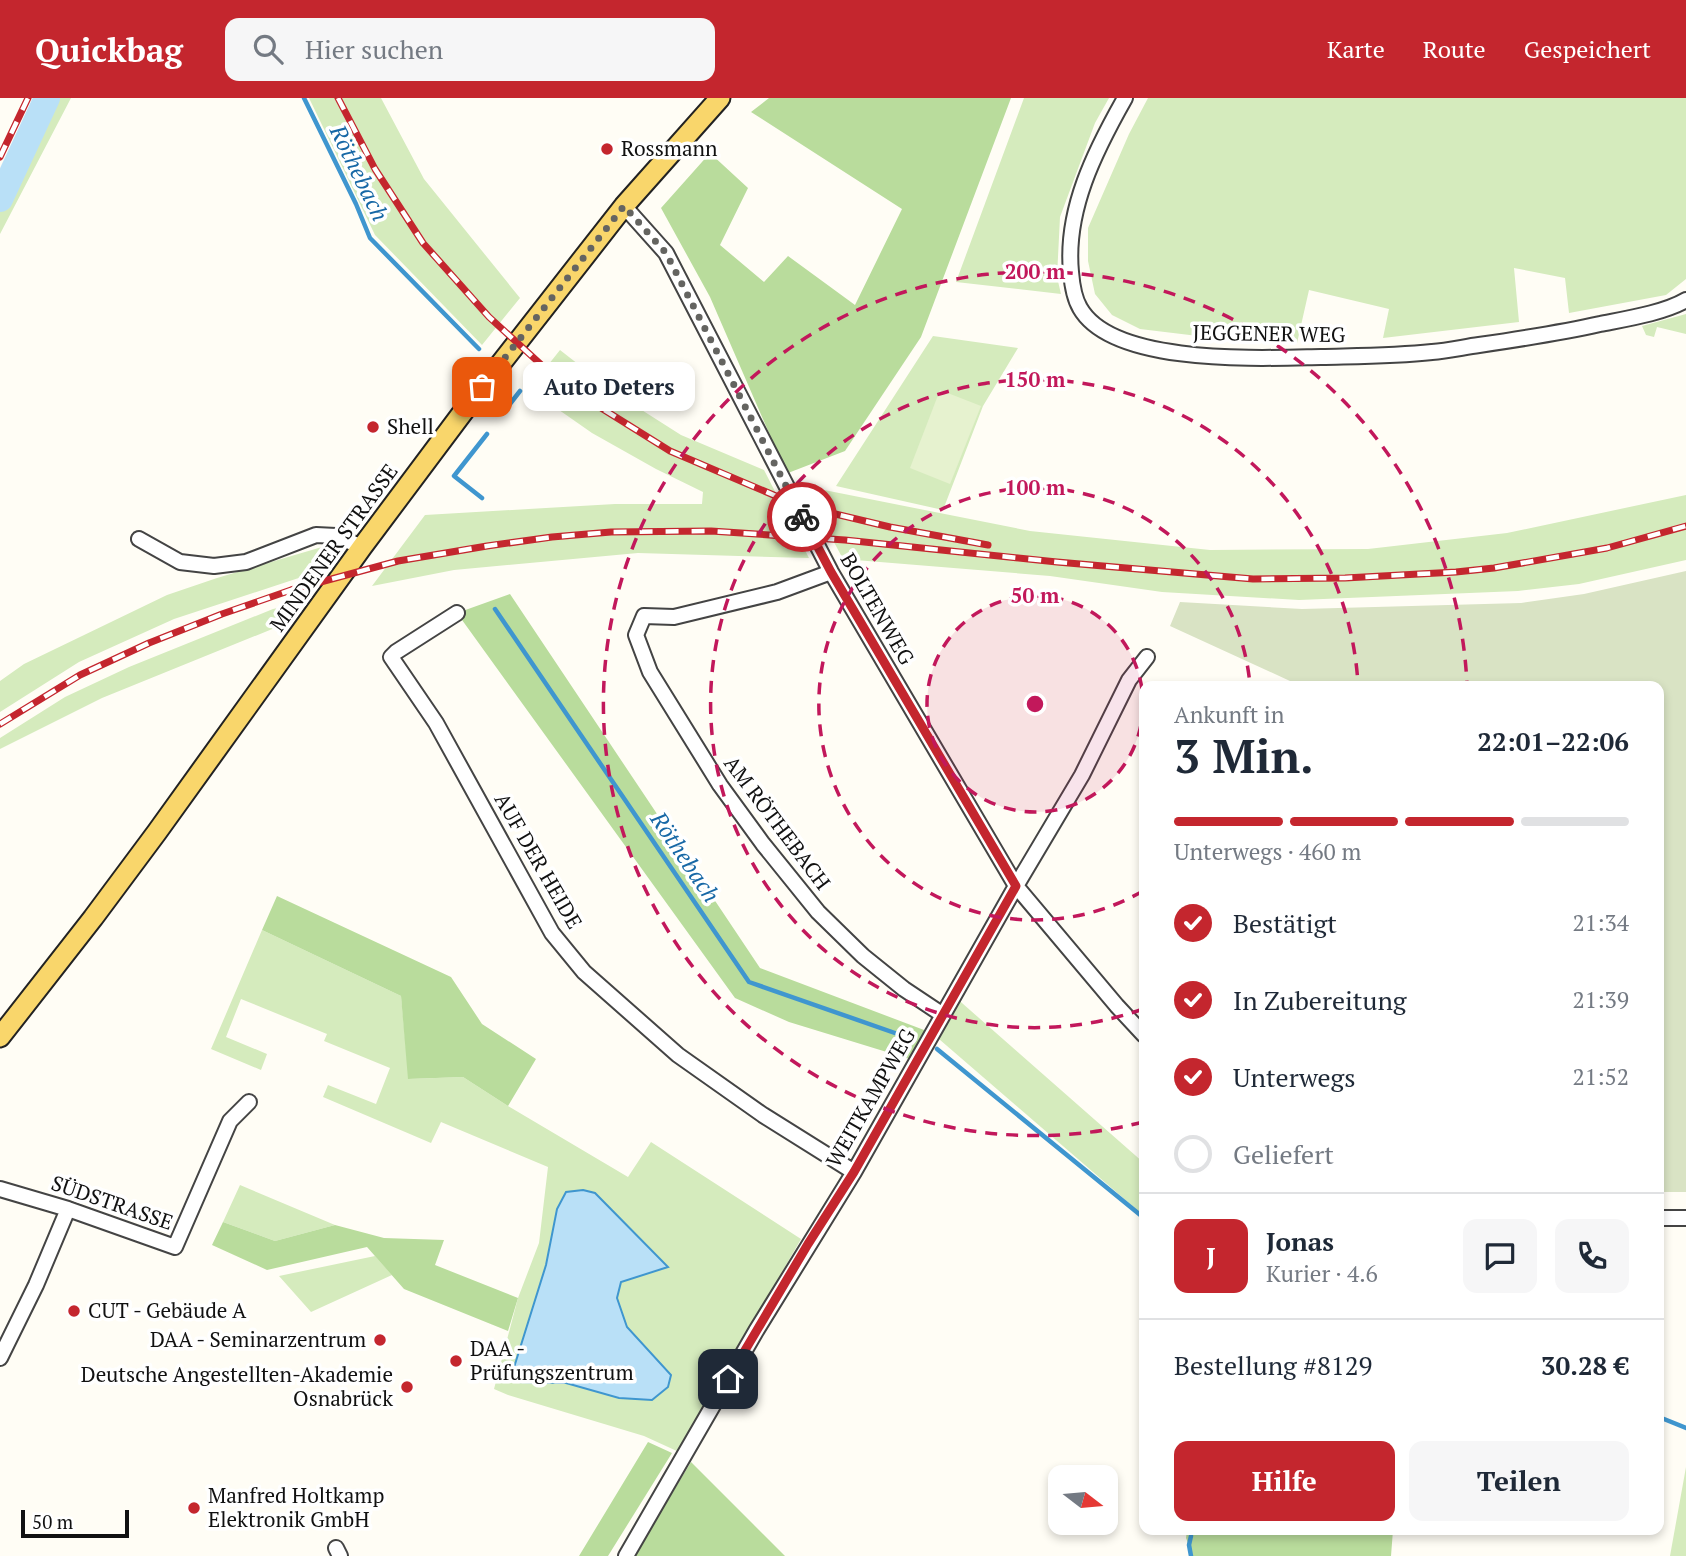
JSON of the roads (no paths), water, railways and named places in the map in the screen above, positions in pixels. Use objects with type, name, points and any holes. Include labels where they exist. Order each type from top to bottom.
[{"type":"main road","name":"MINDENER STRASSE","points":[[0,1037],[157,832],[362,547],[466,408],[624,206],[720,98]]},
{"type":"street","name":"JEGGENER WEG","points":[[1125,98],[1091,167],[1077,204],[1071,230],[1070,256],[1072,285],[1080,308],[1103,331],[1137,345],[1229,359],[1391,356],[1435,352],[1572,330],[1629,318],[1686,300]]},
{"type":"street","name":"BOLTENWEG","points":[[624,206],[666,253],[831,572],[1016,886],[1139,1030]]},
{"type":"street","points":[[139,539],[180,562],[214,566],[246,562],[316,535],[337,536],[362,547]]},
{"type":"street","name":"AM RÖTHEBACH","points":[[831,572],[777,592],[674,617],[644,616],[636,635],[650,672],[720,785],[763,844],[818,912],[863,956],[904,989],[943,1015]]},
{"type":"street","name":"AUF DER HEIDE","points":[[457,613],[391,657],[436,723],[552,933],[584,972],[678,1055],[763,1115],[854,1172]]},
{"type":"street","name":"WEITKAMPWEG","points":[[626,1556],[756,1331],[854,1172],[1082,775],[1129,680],[1147,657]]},
{"type":"street","name":"SÜDSTRASSE","points":[[0,1189],[68,1209],[175,1247],[230,1121],[248,1102]]},
{"type":"street","points":[[0,1358],[36,1285],[68,1209]]},
{"type":"street","points":[[1664,1218],[1686,1218]]},
{"type":"water","points":[[583,1190],[595,1193],[668,1267],[621,1282],[617,1298],[627,1327],[671,1375],[668,1387],[652,1400],[619,1398],[566,1383],[518,1382],[511,1377],[546,1265],[557,1209],[566,1192]]},
{"type":"waterway","points":[[0,199],[47,98]]},
{"type":"waterway","name":"Röthebach","points":[[304,98],[370,238],[479,349]]},
{"type":"waterway","name":"Röthebach","points":[[503,413],[520,391]]},
{"type":"waterway","name":"Röthebach","points":[[482,498],[454,476],[487,434]]},
{"type":"waterway","name":"Röthebach","points":[[495,609],[749,982],[912,1039]]},
{"type":"waterway","name":"Röthebach","points":[[937,1049],[1139,1214]]},
{"type":"waterway","name":"Röthebach","points":[[1664,1419],[1686,1428]]},
{"type":"waterway","points":[[1191,1536],[1191,1556]]},
{"type":"railway","points":[[0,157],[28,98]]},
{"type":"railway","points":[[338,98],[375,169],[423,243],[489,317],[547,370],[590,401],[670,451],[783,499],[890,527],[988,545]]},
{"type":"railway","points":[[0,724],[80,675],[149,643],[291,590],[398,561],[552,537],[611,532],[711,531],[845,540],[1253,579],[1345,578],[1494,568],[1607,548],[1686,526]]},
{"type":"place","name":"Rossmann","points":[[607,149]]},
{"type":"place","name":"Auto Deters","points":[[482,387]]},
{"type":"place","name":"Shell","points":[[373,427]]},
{"type":"place","name":"CUT - Gebäude A","points":[[74,1311]]},
{"type":"place","name":"DAA - Seminarzentrum","points":[[380,1340]]},
{"type":"place","name":"DAA - Prüfungszentrum","points":[[456,1361]]},
{"type":"place","name":"Deutsche Angestellten-Akademie Osnabrück","points":[[407,1387]]},
{"type":"place","name":"Manfred Holtkamp Elektronik GmbH","points":[[194,1508]]}]
